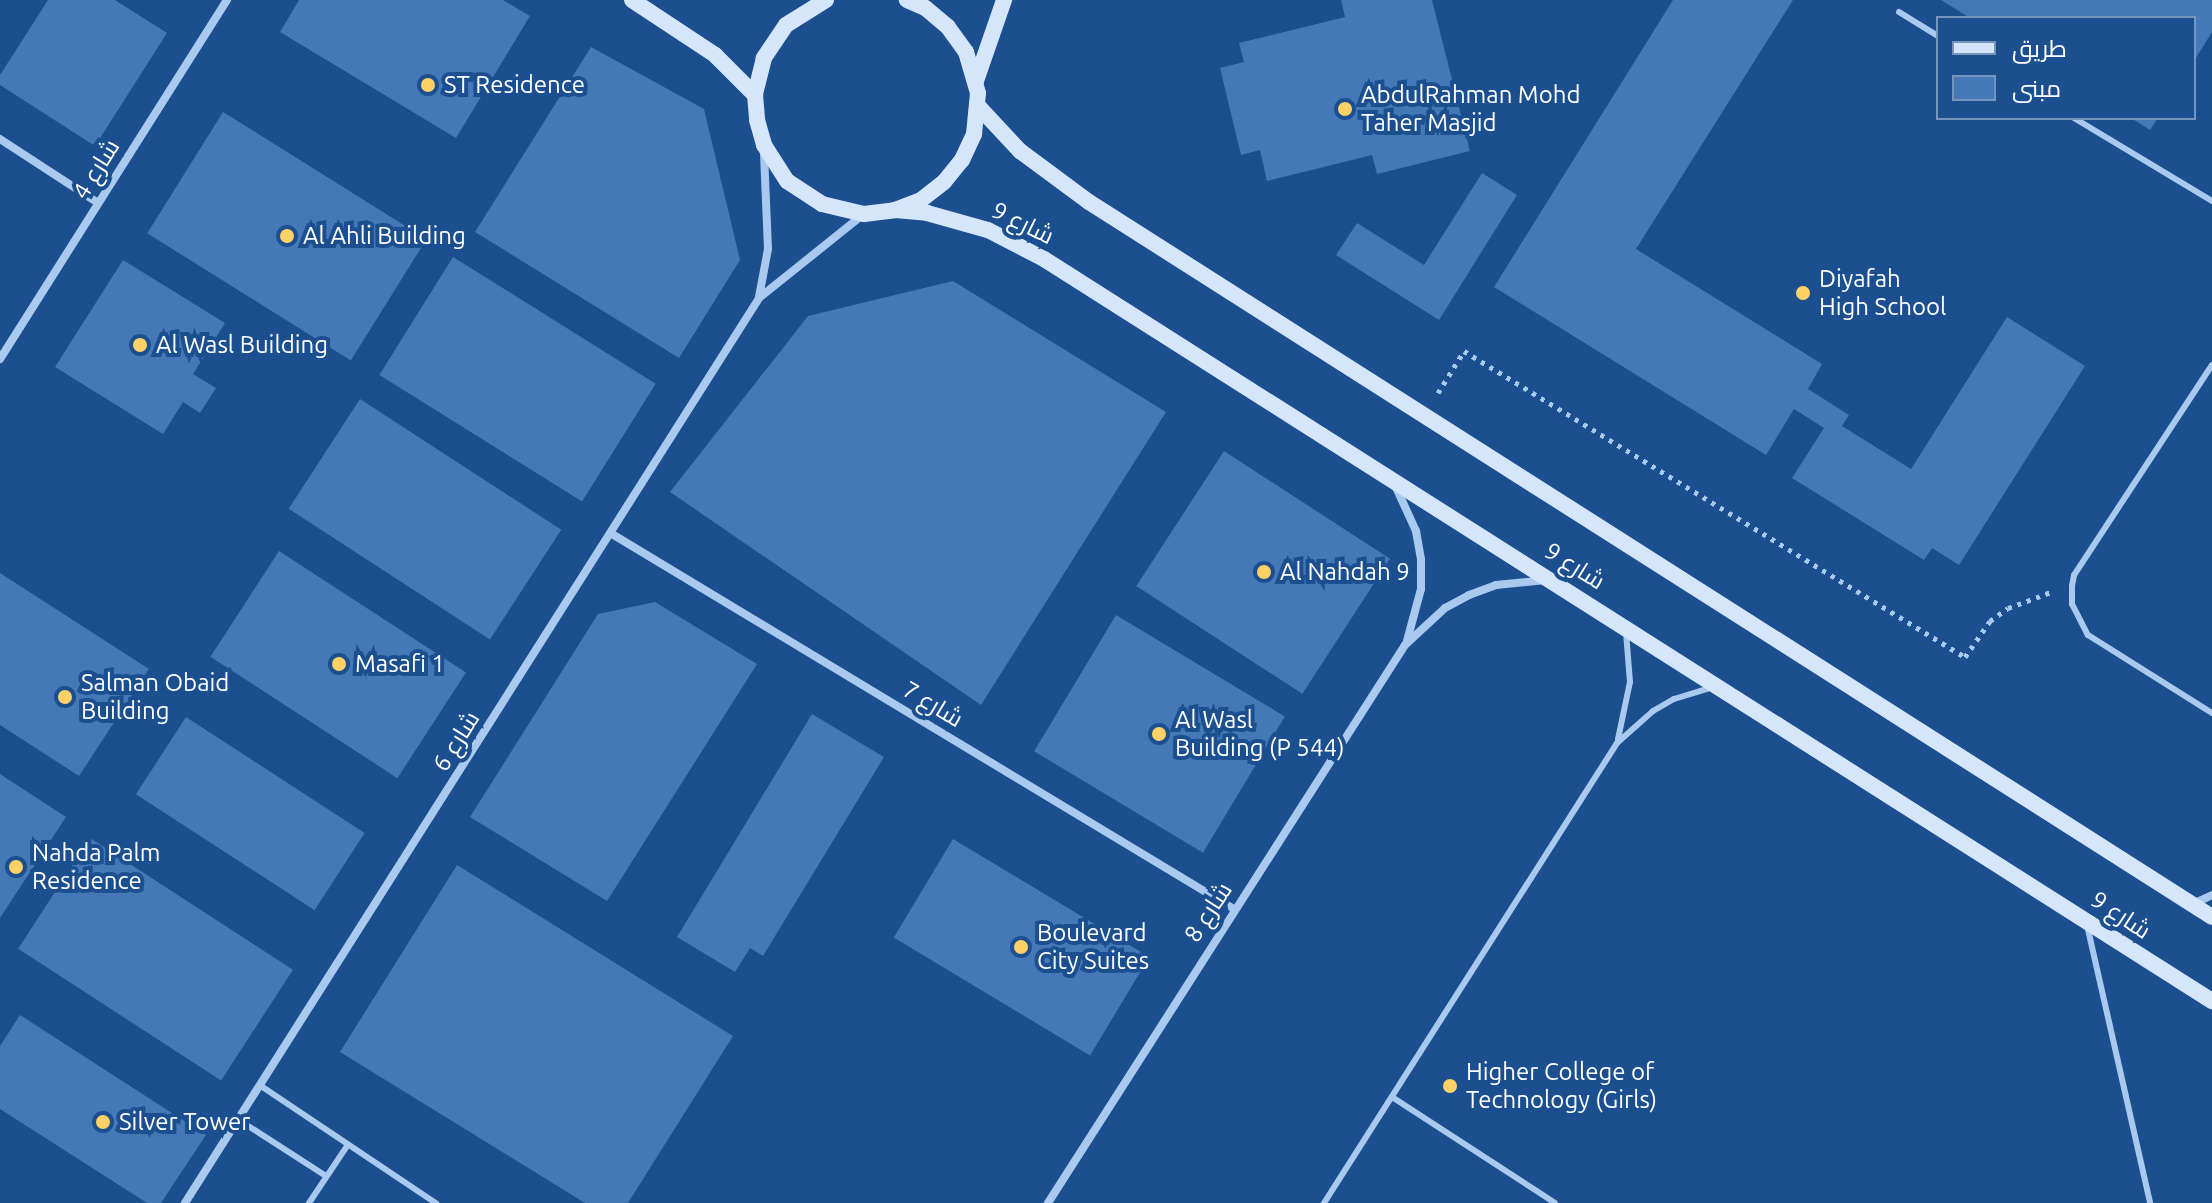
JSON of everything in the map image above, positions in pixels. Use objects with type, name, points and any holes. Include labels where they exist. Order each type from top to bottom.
[{"type":"street","name":"شارع 4","points":[[0,359],[227,0]]},
{"type":"street","points":[[632,0],[715,55],[755,95]]},
{"type":"street","points":[[816,1],[786,25],[764,58],[755,95],[757,120],[764,145],[787,181],[822,204],[864,214],[895,210],[921,200],[944,182],[962,160],[974,134],[978,106],[976,81],[966,52],[948,27],[925,8],[907,0]]},
{"type":"street","points":[[976,81],[1004,0]]},
{"type":"street","name":"شارع 9","points":[[978,106],[1008,140],[1053,178],[2212,917]]},
{"type":"street","points":[[0,139],[98,203]]},
{"type":"street","name":"شارع 6","points":[[759,298],[768,249],[764,145]]},
{"type":"street","name":"شارع 9","points":[[895,210],[958,220],[1017,243],[1554,580],[2212,1001]]},
{"type":"street","name":"شارع 6","points":[[185,1203],[759,298],[864,214]]},
{"type":"street","name":"شارع 8","points":[[1390,478],[1416,531],[1421,560],[1421,589],[1405,645]]},
{"type":"street","name":"شارع 7","points":[[612,534],[1234,909]]},
{"type":"street","name":"شارع 8","points":[[1048,1203],[1405,645],[1445,608],[1469,595],[1496,585],[1554,580]]},
{"type":"street","points":[[2193,904],[2212,895]]},
{"type":"lane","points":[[1899,12],[1936,35]]},
{"type":"lane","points":[[2077,120],[2212,201]]},
{"type":"lane","points":[[2212,365],[2074,575],[2072,586],[2072,604],[2088,635],[2212,713]]},
{"type":"lane","points":[[1617,743],[1630,682],[1625,626]]},
{"type":"lane","points":[[1324,1203],[1617,743],[1634,725],[1663,705],[1720,686]]},
{"type":"lane","points":[[2087,922],[2150,1203]]},
{"type":"lane","points":[[261,1086],[436,1203]]},
{"type":"lane","points":[[1392,1097],[1555,1203]]},
{"type":"lane","points":[[239,1120],[326,1176]]},
{"type":"lane","points":[[309,1203],[347,1146]]},
{"type":"path","points":[[1425,413],[1464,351],[1965,657],[1975,638],[2008,608],[2072,586]]},
{"type":"building","points":[[48,0],[115,0],[167,33],[95,146],[0,85],[0,75]]},
{"type":"building","name":"ST Residence","points":[[299,0],[503,0],[530,16],[456,138],[280,32]]},
{"type":"building","name":"AbdulRahman Mohd Taher Masjid","points":[[1341,0],[1432,0],[1470,151],[1377,174],[1372,155],[1267,181],[1260,150],[1241,155],[1220,68],[1244,62],[1239,43],[1345,17]]},
{"type":"building","points":[[1673,0],[1793,0],[1636,249],[1822,364],[1808,389],[1849,415],[1842,426],[1911,469],[2007,317],[2085,366],[1959,565],[1932,548],[1924,560],[1792,478],[1824,428],[1794,409],[1766,455],[1494,287]]},
{"type":"building","points":[[1941,0],[2212,0],[2212,32],[2196,58],[2196,16],[1967,16]]},
{"type":"building","points":[[591,47],[704,109],[740,260],[679,358],[475,232]]},
{"type":"building","name":"Al Ahli Building","points":[[223,112],[427,239],[351,360],[147,233]]},
{"type":"building","points":[[2134,120],[2157,120],[2150,130]]},
{"type":"building","points":[[1482,173],[1517,195],[1439,320],[1336,255],[1357,223],[1424,265]]},
{"type":"building","points":[[453,257],[656,384],[582,502],[379,375]]},
{"type":"building","name":"Al Wasl Building","points":[[123,260],[225,323],[193,374],[216,388],[200,413],[183,402],[163,434],[55,367]]},
{"type":"building","points":[[953,281],[1166,412],[981,705],[670,492],[808,316]]},
{"type":"building","points":[[360,399],[561,530],[490,640],[289,509]]},
{"type":"building","name":"Al Nahdah 9","points":[[1224,451],[1390,559],[1302,694],[1136,586]]},
{"type":"building","name":"Masafi 1","points":[[279,551],[466,672],[397,778],[210,657]]},
{"type":"building","name":"Salman Obaid Building","points":[[0,573],[149,669],[79,776],[0,725]]},
{"type":"building","points":[[655,602],[757,664],[607,901],[470,817],[598,614]]},
{"type":"building","name":"Al Wasl Building (P 544)","points":[[1116,615],[1285,716],[1203,853],[1034,751]]},
{"type":"building","points":[[812,714],[884,757],[763,956],[750,948],[735,972],[677,937]]},
{"type":"building","points":[[186,717],[365,833],[315,910],[136,794]]},
{"type":"building","name":"Nahda Palm Residence","points":[[0,774],[66,817],[0,918]]},
{"type":"building","points":[[90,838],[293,970],[221,1081],[18,949]]},
{"type":"building","name":"Boulevard City Suites","points":[[953,839],[1149,957],[1090,1056],[894,938]]},
{"type":"building","points":[[457,865],[733,1036],[628,1203],[585,1203],[340,1052]]},
{"type":"building","name":"Silver Tower","points":[[20,1015],[206,1135],[161,1203],[147,1203],[0,1109],[0,1046]]},
{"type":"place","name":"ST Residence","points":[[428,85]]},
{"type":"place","name":"AbdulRahman Mohd Taher Masjid","points":[[1345,109]]},
{"type":"place","name":"Al Ahli Building","points":[[287,236]]},
{"type":"place","name":"Diyafah High School","points":[[1803,293]]},
{"type":"place","name":"Al Wasl Building","points":[[140,345]]},
{"type":"place","name":"Al Nahdah 9","points":[[1264,572]]},
{"type":"place","name":"Masafi 1","points":[[339,664]]},
{"type":"place","name":"Salman Obaid Building","points":[[65,697]]},
{"type":"place","name":"Al Wasl Building (P 544)","points":[[1159,734]]},
{"type":"place","name":"Nahda Palm Residence","points":[[16,867]]},
{"type":"place","name":"Boulevard City Suites","points":[[1021,947]]},
{"type":"place","name":"Higher College of Technology (Girls)","points":[[1450,1086]]},
{"type":"place","name":"Silver Tower","points":[[103,1122]]}]
